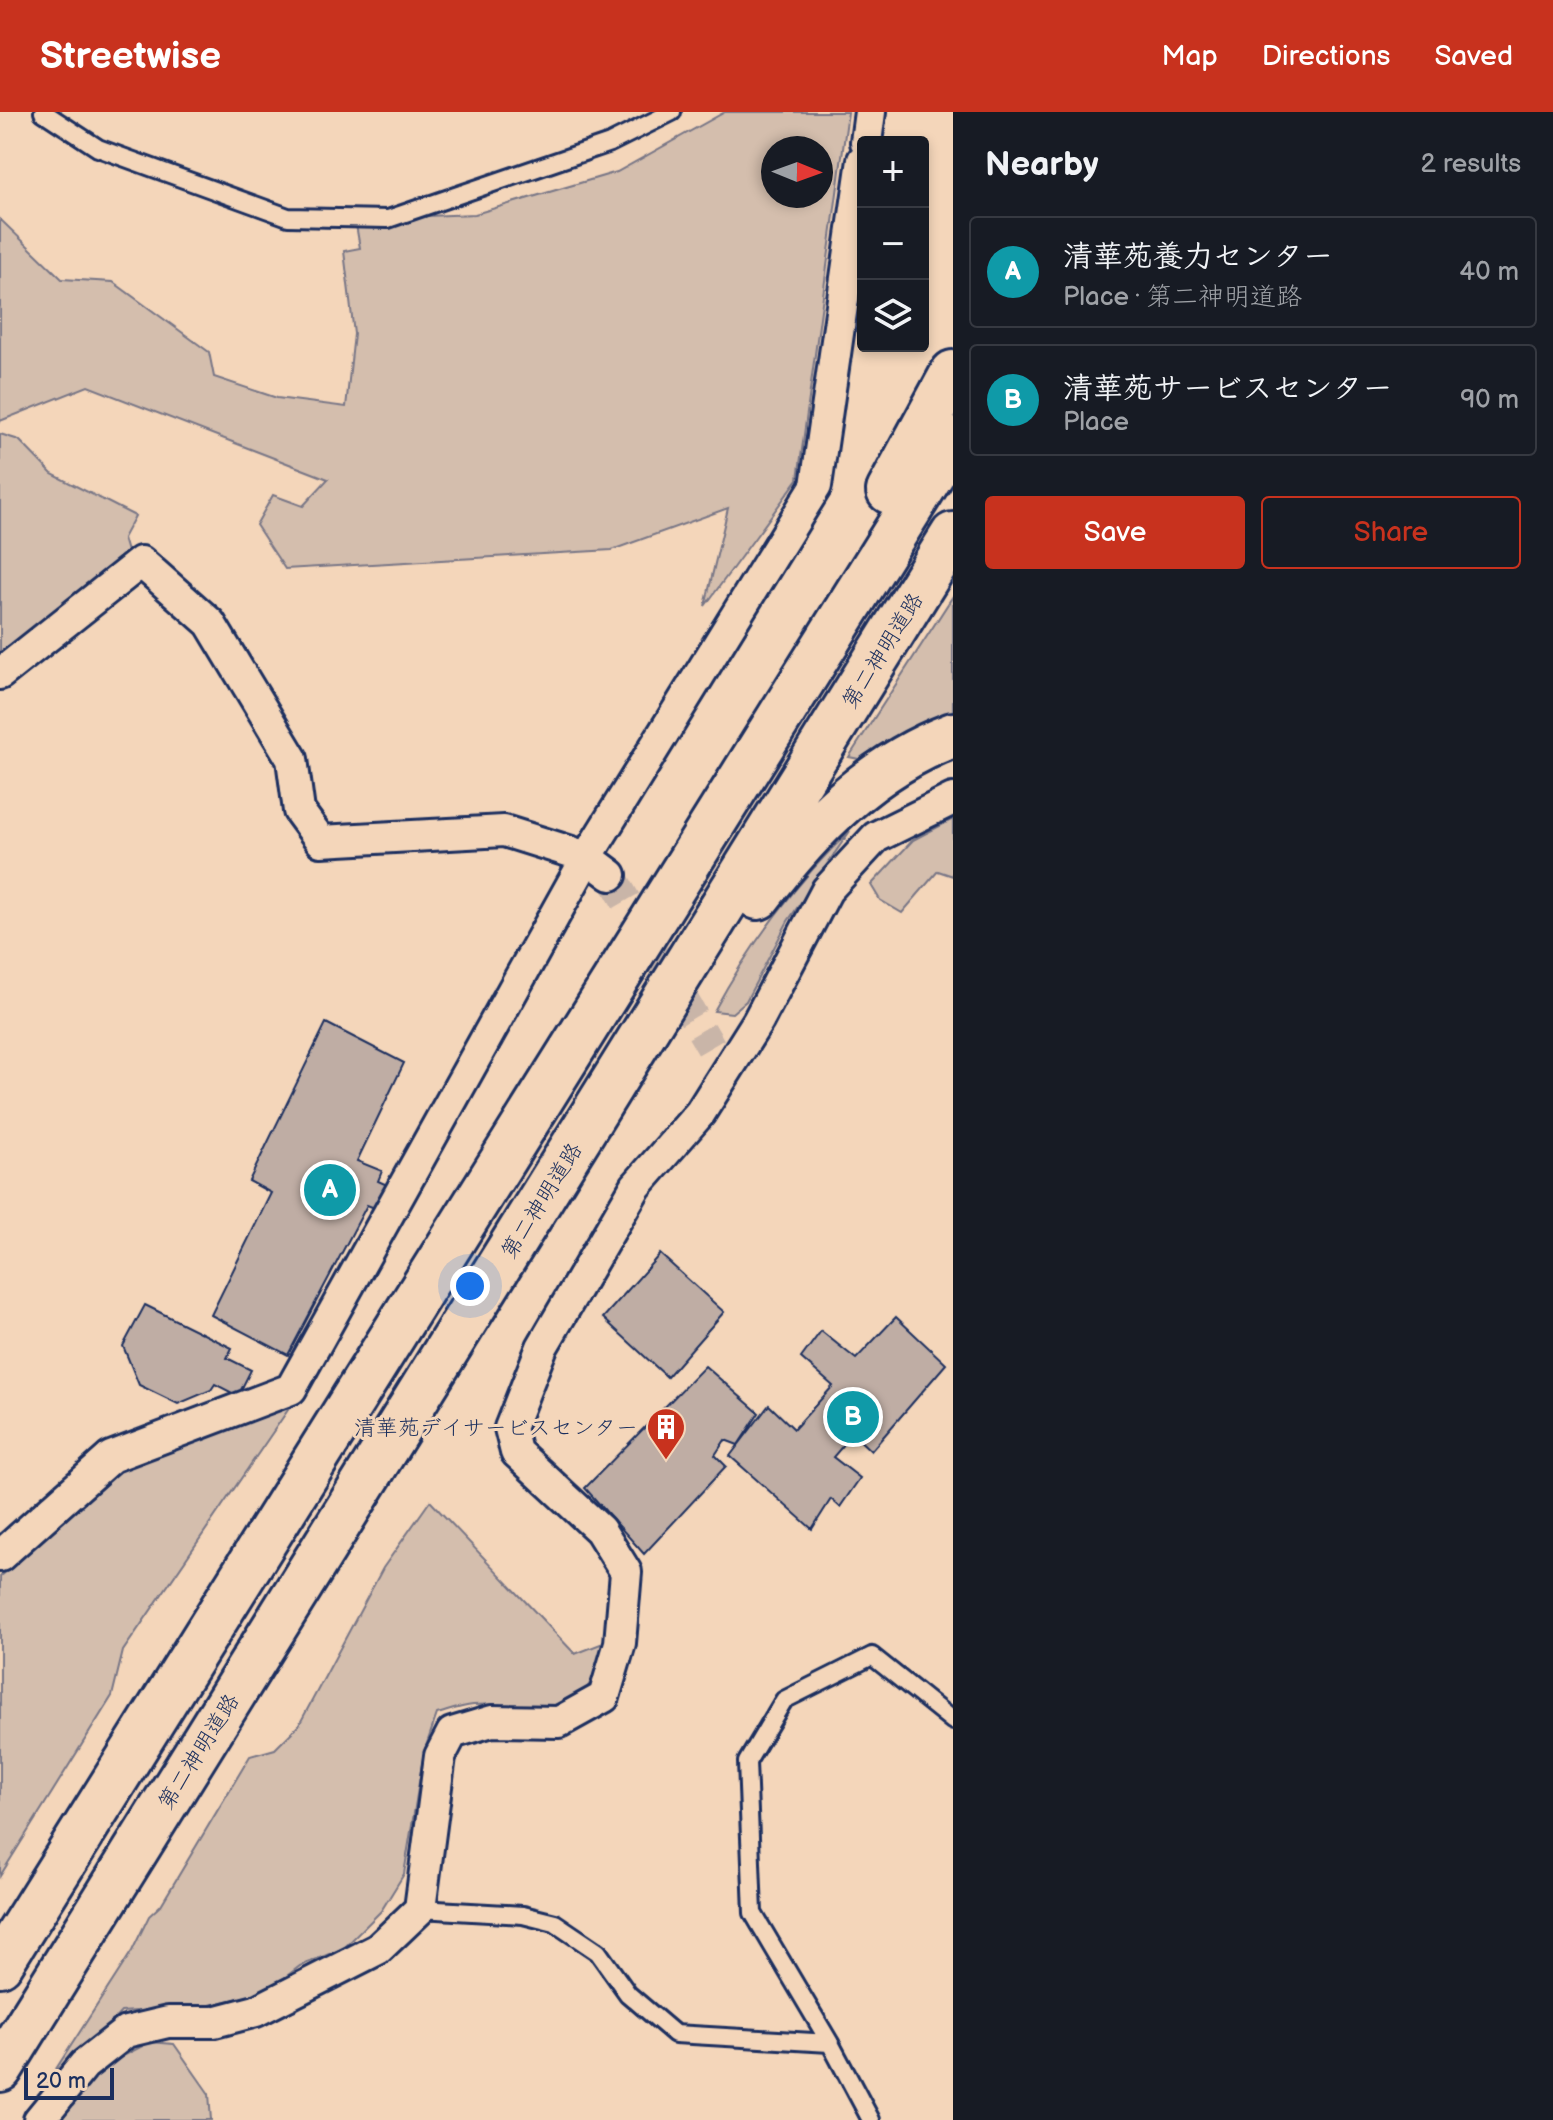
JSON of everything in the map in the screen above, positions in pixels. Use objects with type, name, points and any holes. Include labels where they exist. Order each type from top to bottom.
[{"type":"highway","points":[[688,863],[953,373]]},
{"type":"highway","points":[[0,1964],[953,440]]},
{"type":"highway","name":"第二神明道路","points":[[0,2069],[953,535]]},
{"type":"highway","points":[[692,957],[738,923],[792,852],[846,797],[916,749],[953,735]]},
{"type":"street","points":[[867,136],[870,112]]},
{"type":"street","points":[[0,1556],[111,1457],[291,1389],[599,866],[816,486],[857,202]]},
{"type":"street","points":[[0,674],[141,562],[210,623],[292,759],[299,811],[321,841],[504,831],[599,866]]},
{"type":"street","points":[[39,2120],[84,2065],[126,2032],[168,2022],[214,2022],[256,2011],[378,1949],[420,1909],[440,1756],[452,1733],[492,1721],[559,1722],[604,1697],[620,1643],[626,1572],[600,1530],[516,1452],[510,1428],[542,1347],[636,1186],[700,1113],[720,1055],[758,1021],[827,890],[876,837],[953,799]]},
{"type":"lane","points":[[43,112],[98,148],[288,217],[388,219],[610,143],[672,112]]},
{"type":"lane","points":[[871,2120],[830,2043],[753,1913],[747,1762],[784,1700],[872,1656],[953,1721]]},
{"type":"lane","points":[[420,1909],[523,1915],[555,1923],[598,1952],[628,1994],[675,2034],[830,2043]]},
{"type":"shaded area","points":[[725,112],[848,112],[798,479],[705,606],[728,508],[612,550],[285,569],[256,525],[273,495],[303,506],[328,479],[88,386],[0,421],[0,219],[62,279],[113,282],[209,352],[214,377],[277,398],[346,407],[354,334],[344,251],[360,248],[355,219],[475,214],[617,172]]},
{"type":"shaded area","points":[[0,434],[19,440],[52,474],[135,516],[123,538],[127,552],[0,659]]},
{"type":"shaded area","points":[[953,596],[953,713],[878,748],[864,760],[849,757]]},
{"type":"shaded area","points":[[953,819],[953,876],[938,871],[902,913],[880,900],[871,885],[913,840]]},
{"type":"shaded area","points":[[850,831],[788,921],[746,1001],[732,1013],[714,1011],[775,915]]},
{"type":"shaded area","points":[[290,1407],[123,1651],[112,1696],[0,1876],[0,1577],[125,1467]]},
{"type":"shaded area","points":[[430,1501],[575,1654],[603,1643],[596,1672],[586,1690],[572,1701],[557,1706],[473,1705],[437,1714],[424,1752],[404,1874],[381,1911],[344,1948],[300,1966],[266,1992],[201,2007],[121,2012],[23,2120],[132,1951],[149,1916],[161,1905],[250,1756],[275,1749],[299,1725],[383,1568]]},
{"type":"shaded area","points":[[150,2042],[174,2044],[209,2094],[211,2120],[55,2120],[100,2068]]},
{"type":"building","points":[[326,1023],[404,1063],[357,1161],[382,1171],[378,1181],[394,1188],[385,1212],[367,1205],[288,1355],[211,1315],[271,1193],[249,1181]]},
{"type":"building","points":[[660,1254],[724,1312],[667,1377],[603,1318]]},
{"type":"building","points":[[145,1305],[232,1348],[227,1358],[251,1370],[238,1396],[215,1384],[211,1390],[178,1404],[139,1385],[123,1346]]},
{"type":"building","points":[[896,1317],[946,1364],[871,1451],[853,1434],[833,1457],[860,1478],[840,1507],[831,1499],[812,1529],[730,1456],[769,1405],[794,1429],[833,1386],[801,1358],[821,1331],[856,1359]]},
{"type":"building","name":"清華苑デイサービスセンター","points":[[705,1366],[759,1413],[738,1445],[725,1440],[715,1455],[726,1466],[644,1554],[585,1488]]},
{"type":"tunnel","points":[[611,875],[711,1047]]},
{"type":"place","name":"清華苑養力センター","points":[[330,1190]]},
{"type":"place","name":"清華苑サービスセンター","points":[[853,1417]]},
{"type":"place","name":"清華苑デイサービスセンター","points":[[666,1461]]}]
